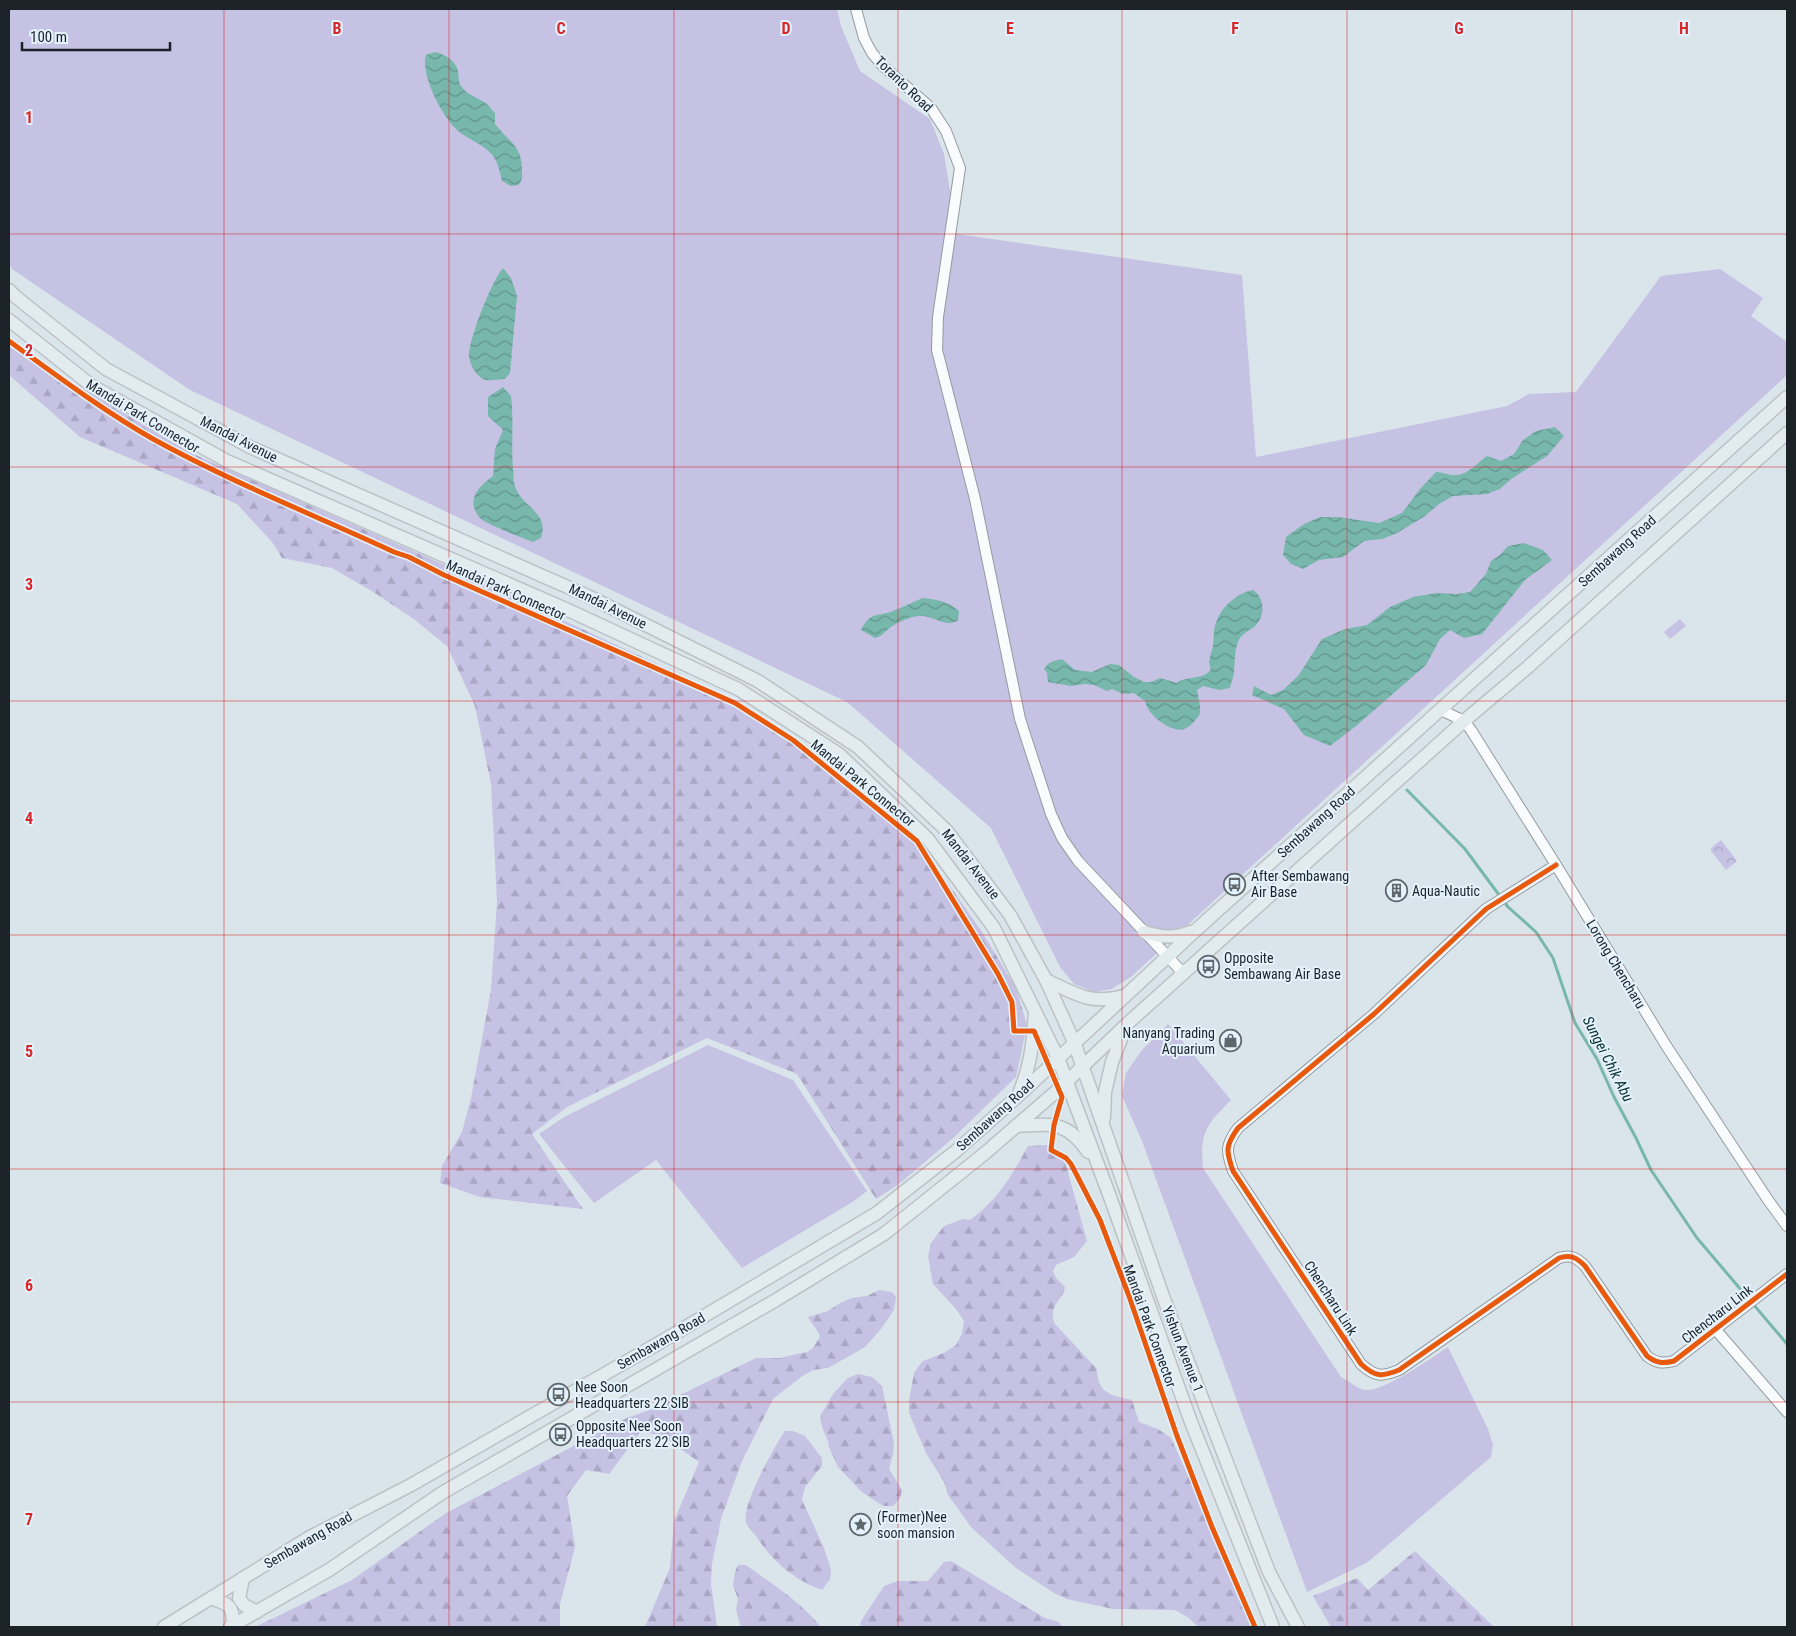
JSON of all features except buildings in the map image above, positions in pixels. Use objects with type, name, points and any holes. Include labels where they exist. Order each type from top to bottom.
[{"type":"main road","name":"Mandai Avenue","points":[[9,290],[114,374],[250,446],[588,596],[758,681],[858,747],[947,831],[1010,915],[1046,980],[1083,1065]]},
{"type":"main road","name":"Mandai Avenue","points":[[9,320],[92,386],[228,461],[568,610],[738,689],[839,754],[928,839],[994,928],[1035,1009],[1067,1081]]},
{"type":"main road","name":"Sembawang Road","points":[[164,1627],[310,1536],[411,1485],[864,1222],[956,1151],[1019,1095],[1167,956],[1787,397]]},
{"type":"main road","name":"Sembawang Road","points":[[232,1626],[330,1570],[442,1493],[776,1300],[884,1234],[1016,1126],[1067,1081],[1127,1024],[1464,721],[1528,667],[1787,433]]},
{"type":"main road","points":[[1144,932],[1166,938],[1180,937],[1196,930]]},
{"type":"main road","points":[[1046,980],[1094,1000],[1108,1000],[1126,995]]},
{"type":"main road","points":[[1019,1095],[1029,1069],[1035,1009]]},
{"type":"main road","points":[[1104,1125],[1105,1092],[1112,1062],[1127,1024]]},
{"type":"main road","name":"Yishun Avenue 1","points":[[1083,1065],[1164,1298],[1269,1572],[1298,1627]]},
{"type":"main road","name":"Yishun Avenue 1","points":[[1067,1081],[1191,1422],[1273,1627]]},
{"type":"main road","points":[[1016,1126],[1054,1125],[1067,1129],[1079,1138],[1099,1168]]},
{"type":"main road","points":[[243,1578],[239,1598],[244,1604],[257,1612]]},
{"type":"main road","points":[[211,1598],[228,1604],[233,1611],[232,1626]]},
{"type":"street","name":"Toranto Road","points":[[856,9],[864,38],[872,53],[883,66],[931,108],[946,131],[960,168],[938,316],[937,350],[975,499],[1020,719],[1051,814],[1062,838],[1078,861],[1184,974]]},
{"type":"street","points":[[1441,710],[1464,721]]},
{"type":"street","name":"Lorong Chencharu","points":[[1464,721],[1556,865],[1667,1048],[1787,1226]]},
{"type":"street","name":"Chencharu Link","points":[[1556,865],[1491,905],[1374,1014],[1238,1128],[1228,1145],[1227,1155],[1233,1171],[1361,1364],[1369,1372],[1378,1375],[1387,1375],[1399,1370],[1552,1263],[1565,1256],[1573,1256],[1585,1266],[1647,1356],[1652,1360],[1666,1363],[1674,1361],[1787,1274]]},
{"type":"street","points":[[1716,1330],[1787,1412]]},
{"type":"green space","points":[[9,9],[837,9],[841,26],[860,71],[930,119],[944,154],[957,234],[1242,275],[1256,457],[1507,406],[1529,394],[1576,392],[1661,276],[1720,269],[1763,298],[1751,316],[1787,342],[1787,375],[1132,976],[1112,989],[1094,992],[1074,984],[1060,967],[991,828],[847,702],[190,390],[12,269],[9,264]]},
{"type":"green space","points":[[9,337],[46,367],[191,453],[447,566],[737,701],[793,736],[865,794],[905,833],[940,872],[982,932],[1016,988],[1027,1025],[1016,1077],[952,1139],[899,1184],[876,1199],[797,1074],[707,1038],[567,1107],[532,1134],[583,1209],[480,1197],[440,1183],[442,1166],[462,1132],[471,1098],[491,990],[497,901],[491,784],[475,706],[447,646],[415,620],[375,593],[332,568],[282,558],[272,542],[237,504],[80,437],[9,375]]},
{"type":"green space","points":[[1680,619],[1686,626],[1670,639],[1664,632]]},
{"type":"green space","points":[[1721,840],[1737,861],[1726,870],[1711,851],[1711,848]]},
{"type":"green space","points":[[1168,1024],[1231,1100],[1206,1130],[1202,1156],[1203,1168],[1341,1377],[1365,1390],[1384,1386],[1448,1347],[1488,1429],[1493,1445],[1491,1457],[1368,1562],[1307,1592],[1142,1141],[1122,1096],[1126,1073],[1142,1050]]},
{"type":"green space","points":[[708,1045],[793,1080],[867,1191],[854,1201],[742,1268],[656,1160],[594,1203],[539,1134],[564,1117]]},
{"type":"green space","points":[[1049,1145],[1064,1158],[1087,1241],[1074,1257],[1056,1265],[1053,1271],[1056,1278],[1065,1287],[1064,1292],[1054,1307],[1053,1317],[1055,1324],[1096,1368],[1098,1380],[1105,1391],[1132,1400],[1139,1422],[1158,1429],[1171,1438],[1258,1627],[1198,1627],[1189,1618],[1175,1610],[1113,1609],[1067,1599],[1054,1593],[1016,1568],[971,1527],[948,1495],[944,1482],[926,1453],[909,1413],[909,1400],[914,1373],[923,1361],[944,1353],[956,1345],[962,1334],[964,1321],[956,1309],[933,1284],[928,1256],[931,1243],[944,1226],[963,1219],[970,1220],[989,1204],[1010,1177],[1028,1146]]},
{"type":"green space","points":[[879,1290],[892,1292],[896,1297],[894,1310],[881,1329],[865,1347],[828,1368],[813,1370],[773,1399],[742,1461],[721,1519],[712,1564],[711,1584],[717,1627],[645,1627],[670,1568],[674,1521],[699,1462],[662,1436],[641,1431],[609,1474],[586,1470],[567,1496],[575,1547],[560,1604],[560,1627],[255,1627],[352,1580],[446,1513],[627,1418],[655,1408],[667,1400],[756,1358],[779,1358],[807,1352],[813,1348],[820,1337],[808,1317],[828,1311],[852,1298],[867,1296]]},
{"type":"green space","points":[[858,1374],[872,1377],[882,1386],[894,1443],[889,1469],[902,1490],[900,1498],[893,1506],[883,1506],[862,1492],[838,1467],[822,1427],[820,1416],[833,1394],[848,1378]]},
{"type":"green space","points":[[785,1431],[793,1431],[805,1436],[822,1458],[822,1466],[805,1487],[802,1500],[824,1548],[831,1570],[830,1579],[822,1590],[801,1580],[776,1561],[746,1522],[746,1514],[754,1490],[767,1462]]},
{"type":"green space","points":[[1415,1551],[1494,1627],[1331,1627],[1313,1596],[1357,1578],[1368,1590]]},
{"type":"green space","points":[[951,1561],[1045,1618],[1059,1622],[1062,1627],[860,1627],[861,1621],[884,1586],[898,1581],[928,1581],[944,1562]]},
{"type":"green space","points":[[738,1565],[746,1565],[785,1593],[821,1627],[741,1627],[736,1610],[738,1599],[733,1585]]},
{"type":"water","points":[[435,52],[446,56],[457,67],[459,82],[463,89],[485,103],[495,113],[495,124],[514,144],[520,155],[522,177],[518,185],[511,186],[502,181],[498,164],[493,156],[485,148],[458,131],[440,107],[426,73],[425,63],[426,55]]},
{"type":"water","points":[[503,268],[511,278],[517,296],[510,373],[505,379],[486,380],[477,374],[472,366],[469,359],[470,347],[487,297]]},
{"type":"water","points":[[503,387],[511,396],[514,484],[518,493],[542,522],[541,538],[533,542],[483,521],[474,505],[475,494],[478,489],[493,476],[495,449],[503,430],[488,416],[488,397]]},
{"type":"water","points":[[1555,427],[1564,436],[1547,456],[1511,479],[1500,489],[1487,494],[1453,496],[1397,533],[1382,539],[1364,541],[1343,557],[1319,560],[1303,569],[1291,564],[1283,555],[1286,537],[1304,524],[1320,517],[1338,517],[1379,523],[1402,513],[1419,490],[1436,472],[1451,475],[1460,474],[1469,471],[1487,456],[1501,461],[1514,454],[1523,440],[1536,431]]},
{"type":"water","points":[[1524,543],[1543,550],[1552,560],[1525,580],[1482,634],[1464,638],[1450,630],[1440,639],[1426,665],[1330,746],[1304,735],[1284,709],[1252,695],[1254,686],[1271,695],[1283,690],[1298,676],[1322,639],[1345,629],[1367,625],[1390,607],[1413,597],[1436,593],[1457,594],[1470,592],[1486,574],[1491,561],[1508,546]]},
{"type":"water","points":[[1253,590],[1257,593],[1262,603],[1261,618],[1254,627],[1239,639],[1230,688],[1219,690],[1203,686],[1197,690],[1200,713],[1193,723],[1185,729],[1175,729],[1161,722],[1152,714],[1145,701],[1134,693],[1123,694],[1112,689],[1107,691],[1094,685],[1071,686],[1048,682],[1047,673],[1044,669],[1048,664],[1062,659],[1075,670],[1092,672],[1110,664],[1119,665],[1144,682],[1151,682],[1160,678],[1177,683],[1185,679],[1204,675],[1211,669],[1209,661],[1213,646],[1214,629],[1218,617],[1230,602],[1241,594]]},
{"type":"water","points":[[923,598],[951,605],[959,611],[958,620],[949,623],[925,616],[914,617],[903,620],[875,638],[861,630],[871,617],[888,613]]},
{"type":"waterway","name":"Sungei Chik Abu","points":[[1407,790],[1465,849],[1508,907],[1536,932],[1553,958],[1575,1023],[1597,1059],[1651,1170],[1697,1238],[1787,1344]]},
{"type":"cycle path","name":"Mandai Park Connector","points":[[9,341],[116,416],[153,439],[212,470],[409,557],[444,575],[735,703],[793,740],[917,841],[998,974],[1012,1002],[1014,1031],[1034,1031],[1062,1097],[1054,1125],[1051,1150],[1066,1158],[1071,1164],[1100,1220],[1129,1296],[1177,1436],[1212,1527],[1255,1627]]},
{"type":"cycle path","points":[[1556,865],[1486,909],[1374,1014],[1238,1128],[1228,1149],[1233,1171],[1361,1364],[1370,1371],[1383,1375],[1399,1370],[1559,1258],[1567,1256],[1574,1258],[1585,1266],[1647,1356],[1663,1363],[1674,1361],[1787,1274]]},
{"type":"place","name":"After Sembawang Air Base","points":[[1235,884]]},
{"type":"place","name":"Aqua-Nautic","points":[[1396,891]]},
{"type":"place","name":"Opposite Sembawang Air Base","points":[[1208,966]]},
{"type":"place","name":"Nanyang Trading Aquarium","points":[[1231,1041]]},
{"type":"place","name":"Nee Soon Headquarters 22 SIB","points":[[559,1395]]},
{"type":"place","name":"Opposite Nee Soon Headquarters 22 SIB","points":[[560,1434]]},
{"type":"place","name":"(Former)Nee soon mansion","points":[[861,1525]]}]
